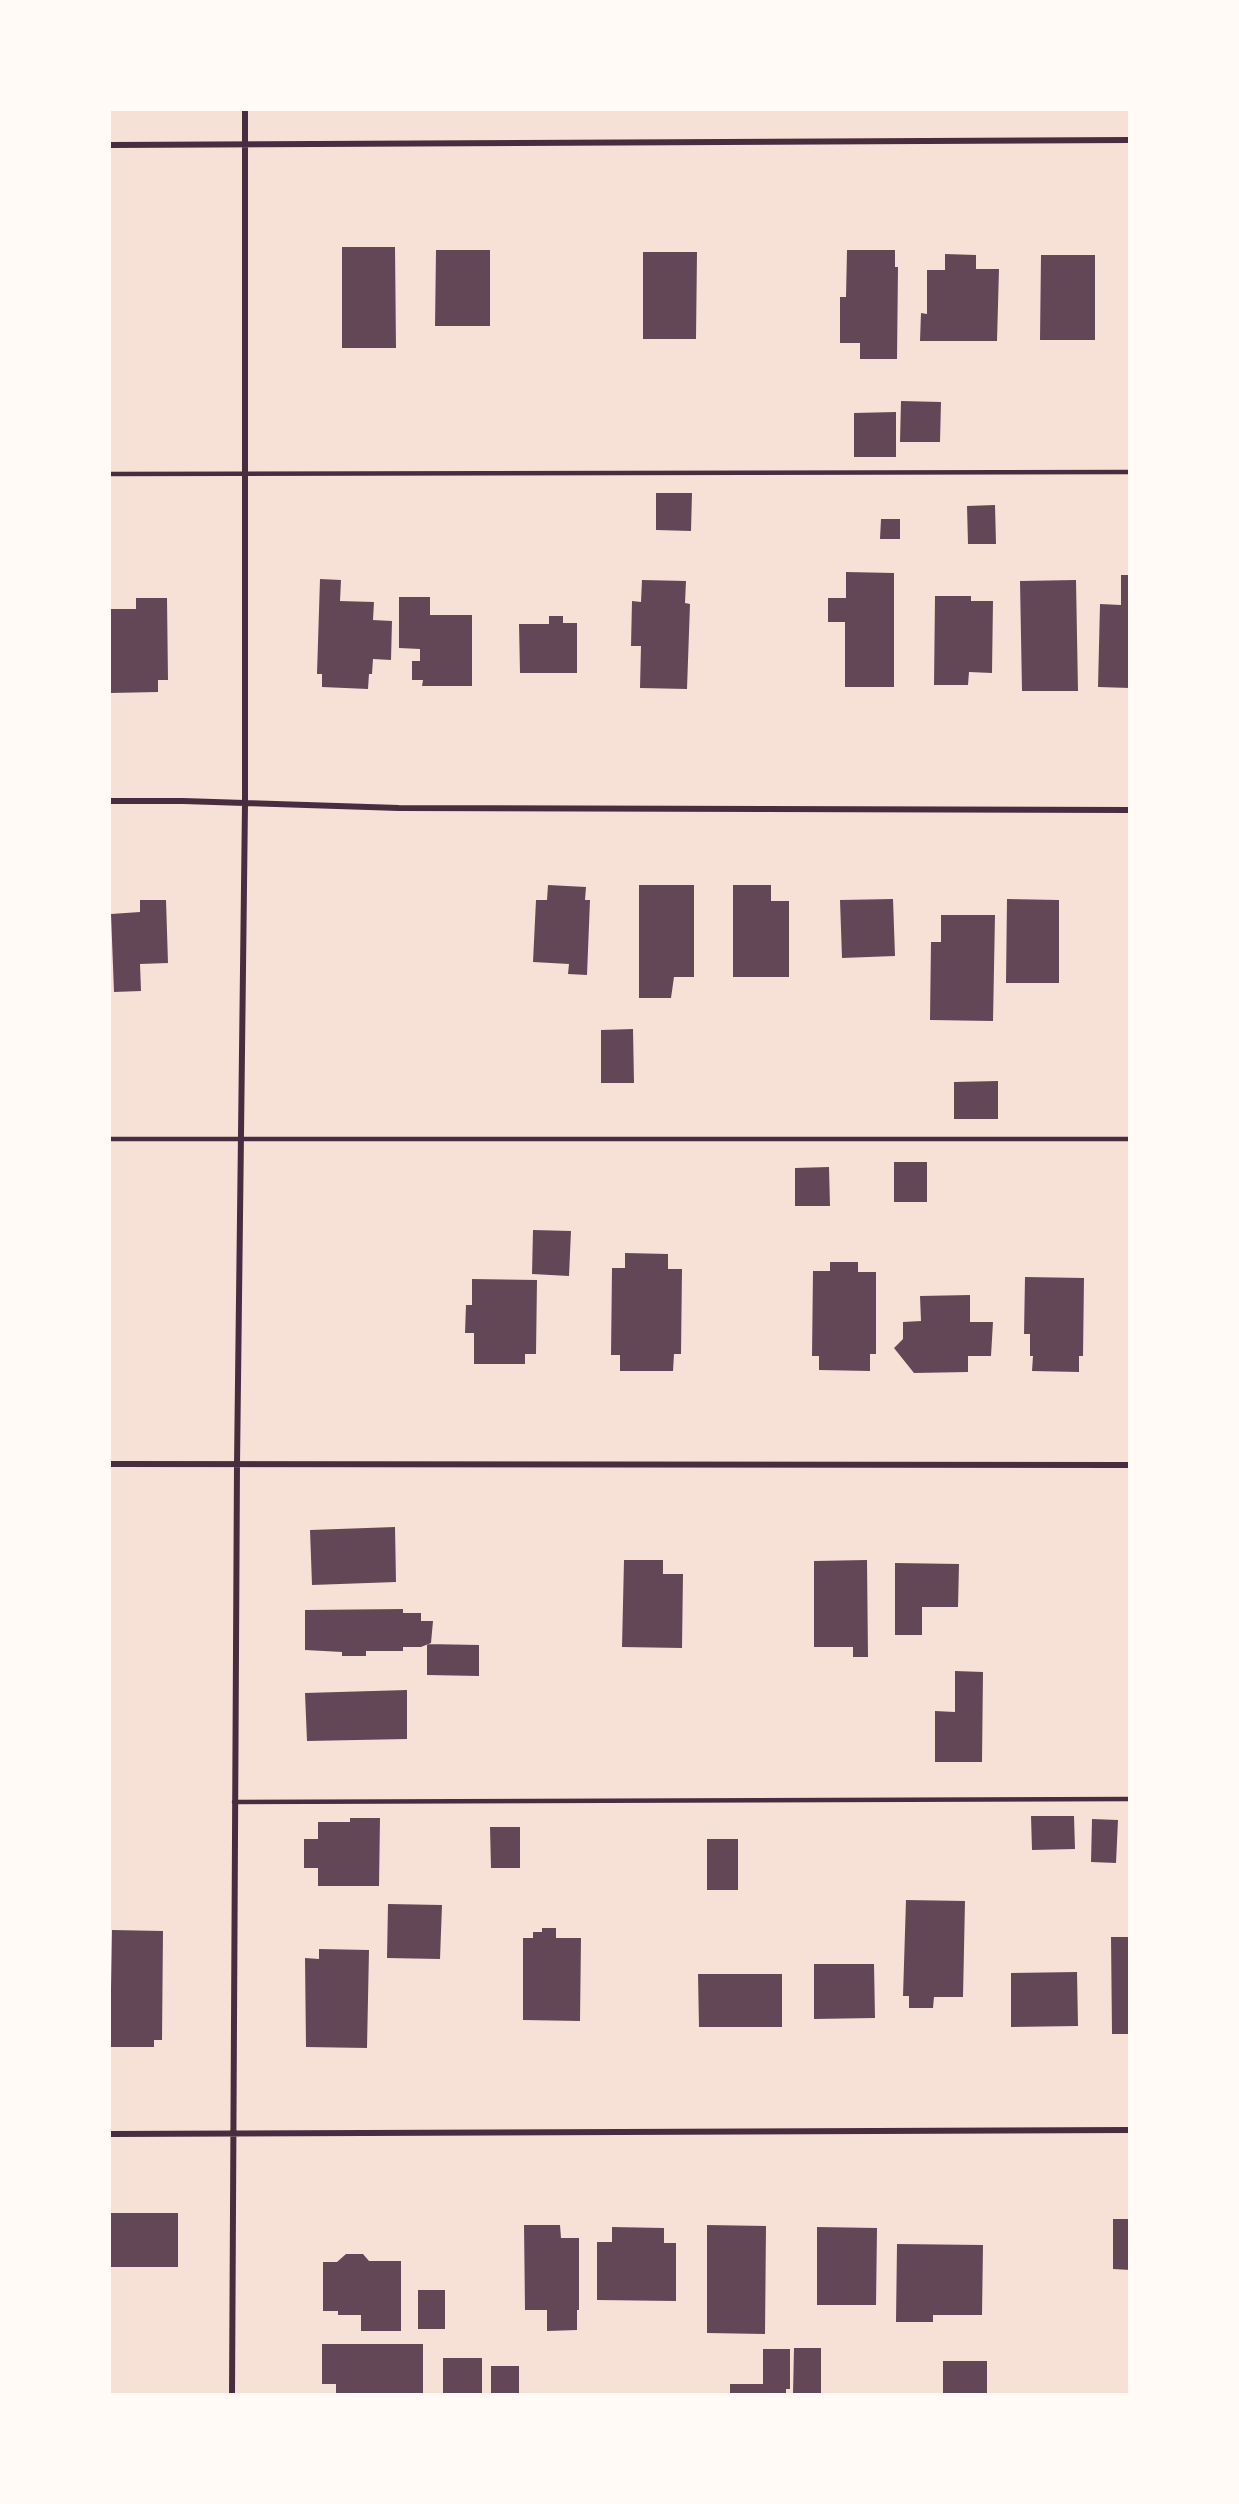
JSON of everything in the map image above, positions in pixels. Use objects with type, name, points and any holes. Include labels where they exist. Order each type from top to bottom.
[{"type":"street","points":[[232,2394],[234,1802],[245,804],[245,110]]},
{"type":"street","points":[[110,145],[1130,140]]},
{"type":"street","points":[[110,801],[423,808],[1130,810]]},
{"type":"street","points":[[110,1464],[1130,1465]]},
{"type":"street","points":[[110,2134],[1130,2130]]},
{"type":"lane","points":[[110,474],[1130,472]]},
{"type":"lane","points":[[110,1138],[1130,1139]]},
{"type":"lane","points":[[234,1802],[1130,1799]]},
{"type":"building","points":[[342,247],[395,247],[396,348],[342,348]]},
{"type":"building","points":[[436,250],[490,250],[490,326],[435,326]]},
{"type":"building","points":[[847,250],[895,250],[895,267],[898,267],[897,359],[860,359],[860,343],[840,343],[840,297],[846,297]]},
{"type":"building","points":[[643,252],[697,252],[696,339],[643,339]]},
{"type":"building","points":[[945,254],[976,255],[976,269],[999,269],[997,341],[920,341],[921,313],[927,314],[927,270],[945,270]]},
{"type":"building","points":[[1041,255],[1095,255],[1095,340],[1040,340]]},
{"type":"building","points":[[901,401],[941,402],[940,442],[900,442]]},
{"type":"building","points":[[896,412],[896,457],[854,457],[854,413]]},
{"type":"building","points":[[656,493],[692,493],[691,531],[656,530]]},
{"type":"building","points":[[995,505],[996,544],[968,544],[967,506]]},
{"type":"building","points":[[881,519],[900,519],[900,539],[880,539]]},
{"type":"building","points":[[846,572],[894,573],[894,687],[845,687],[845,622],[828,622],[828,598],[846,598]]},
{"type":"building","points":[[1121,575],[1130,575],[1130,688],[1098,687],[1100,604],[1121,605]]},
{"type":"building","points":[[320,579],[341,580],[340,601],[374,602],[373,620],[392,621],[391,660],[373,659],[368,689],[322,687],[322,674],[317,674]]},
{"type":"building","points":[[642,580],[686,581],[685,603],[690,604],[687,689],[640,688],[641,646],[631,646],[632,601],[641,602]]},
{"type":"building","points":[[1076,580],[1078,691],[1022,691],[1020,581]]},
{"type":"building","points":[[935,596],[971,596],[971,601],[993,601],[992,673],[969,672],[968,685],[934,685]]},
{"type":"building","points":[[399,597],[430,597],[430,615],[472,615],[472,686],[422,686],[423,680],[412,680],[412,661],[420,661],[420,649],[399,648]]},
{"type":"building","points":[[136,598],[167,598],[168,680],[158,680],[158,692],[110,693],[110,609],[136,609]]},
{"type":"building","points":[[549,616],[563,616],[563,623],[577,623],[577,673],[520,673],[519,624],[549,624]]},
{"type":"building","points":[[548,885],[586,887],[585,900],[590,900],[587,975],[568,974],[569,964],[533,962],[536,900],[547,900]]},
{"type":"building","points":[[639,885],[694,885],[694,977],[674,977],[671,998],[639,998]]},
{"type":"building","points":[[733,885],[771,885],[771,901],[789,901],[789,977],[733,977]]},
{"type":"building","points":[[893,899],[895,956],[842,958],[840,900]]},
{"type":"building","points":[[1007,899],[1059,900],[1059,983],[1006,983]]},
{"type":"building","points":[[140,900],[166,900],[168,963],[140,964],[141,991],[114,992],[111,914],[140,912]]},
{"type":"building","points":[[941,915],[995,915],[993,1021],[930,1020],[931,942],[941,942]]},
{"type":"building","points":[[633,1029],[634,1083],[601,1083],[601,1030]]},
{"type":"building","points":[[998,1081],[998,1119],[954,1119],[954,1082]]},
{"type":"building","points":[[894,1162],[927,1162],[927,1202],[894,1202]]},
{"type":"building","points":[[829,1167],[830,1206],[795,1206],[795,1168]]},
{"type":"building","points":[[533,1230],[571,1231],[569,1276],[532,1274]]},
{"type":"building","points":[[625,1253],[668,1254],[668,1269],[682,1269],[681,1354],[674,1354],[673,1371],[620,1371],[620,1355],[611,1355],[612,1268],[625,1268]]},
{"type":"building","points":[[830,1262],[858,1262],[858,1272],[876,1272],[876,1354],[870,1354],[870,1371],[819,1370],[819,1356],[812,1356],[813,1271],[830,1271]]},
{"type":"building","points":[[1025,1277],[1084,1278],[1083,1356],[1079,1356],[1079,1372],[1032,1371],[1033,1356],[1030,1356],[1030,1334],[1024,1334]]},
{"type":"building","points":[[472,1279],[537,1280],[536,1354],[525,1354],[525,1364],[474,1364],[474,1333],[465,1333],[466,1305],[472,1305]]},
{"type":"building","points":[[970,1295],[970,1322],[993,1322],[991,1356],[968,1356],[968,1372],[914,1373],[894,1348],[903,1339],[903,1322],[921,1321],[920,1296]]},
{"type":"building","points":[[395,1527],[396,1582],[312,1585],[310,1530]]},
{"type":"building","points":[[624,1560],[663,1560],[663,1574],[683,1574],[682,1648],[622,1647]]},
{"type":"building","points":[[867,1560],[868,1657],[853,1657],[853,1647],[814,1647],[814,1561]]},
{"type":"building","points":[[895,1563],[959,1564],[958,1607],[922,1607],[922,1635],[895,1635]]},
{"type":"building","points":[[403,1609],[403,1613],[421,1613],[421,1621],[433,1621],[431,1643],[421,1647],[403,1647],[403,1651],[366,1651],[366,1656],[342,1656],[342,1652],[305,1650],[305,1610]]},
{"type":"building","points":[[427,1644],[479,1645],[479,1676],[427,1675]]},
{"type":"building","points":[[955,1671],[983,1672],[982,1762],[935,1762],[935,1711],[955,1712]]},
{"type":"building","points":[[407,1690],[407,1739],[307,1741],[305,1693]]},
{"type":"building","points":[[1031,1816],[1074,1816],[1075,1849],[1032,1850]]},
{"type":"building","points":[[350,1818],[380,1818],[379,1886],[318,1886],[318,1868],[304,1868],[304,1839],[318,1839],[318,1822],[350,1822]]},
{"type":"building","points":[[1092,1819],[1118,1820],[1116,1863],[1091,1862]]},
{"type":"building","points":[[490,1827],[520,1827],[520,1868],[491,1868]]},
{"type":"building","points":[[707,1839],[738,1839],[738,1890],[707,1890]]},
{"type":"building","points":[[906,1900],[965,1901],[963,1997],[934,1997],[933,2008],[909,2008],[909,1996],[903,1996]]},
{"type":"building","points":[[388,1904],[442,1905],[440,1959],[387,1958]]},
{"type":"building","points":[[542,1928],[556,1928],[556,1938],[581,1938],[580,2021],[523,2020],[523,1938],[533,1938],[533,1932],[542,1932]]},
{"type":"building","points":[[112,1930],[163,1931],[162,2040],[154,2040],[154,2047],[110,2047]]},
{"type":"building","points":[[1111,1937],[1130,1937],[1130,2034],[1112,2034]]},
{"type":"building","points":[[319,1949],[369,1950],[367,2048],[306,2047],[305,1958],[319,1959]]},
{"type":"building","points":[[814,1964],[874,1964],[875,2018],[814,2019]]},
{"type":"building","points":[[1077,1972],[1078,2026],[1011,2027],[1011,1973]]},
{"type":"building","points":[[698,1974],[782,1974],[782,2027],[699,2027]]},
{"type":"building","points":[[110,2213],[178,2213],[178,2267],[110,2267]]},
{"type":"building","points":[[1113,2219],[1130,2219],[1130,2270],[1113,2269]]},
{"type":"building","points":[[524,2225],[560,2225],[561,2238],[579,2238],[577,2330],[547,2331],[547,2310],[525,2310]]},
{"type":"building","points":[[707,2225],[766,2226],[765,2334],[707,2333]]},
{"type":"building","points":[[612,2227],[664,2228],[664,2243],[676,2243],[676,2301],[597,2300],[597,2242],[612,2242]]},
{"type":"building","points":[[817,2227],[877,2228],[876,2305],[817,2305]]},
{"type":"building","points":[[897,2244],[983,2245],[982,2315],[933,2315],[933,2322],[896,2322]]},
{"type":"building","points":[[346,2254],[363,2254],[369,2261],[401,2261],[401,2331],[361,2331],[361,2315],[338,2315],[338,2311],[323,2311],[323,2262],[337,2262]]},
{"type":"building","points":[[418,2290],[445,2290],[445,2329],[418,2329]]},
{"type":"building","points":[[322,2344],[423,2344],[423,2394],[336,2394],[336,2384],[322,2384]]},
{"type":"building","points":[[794,2348],[821,2348],[821,2394],[793,2394]]},
{"type":"building","points":[[763,2349],[790,2349],[790,2389],[786,2389],[786,2394],[730,2394],[730,2384],[763,2384]]},
{"type":"building","points":[[443,2358],[482,2358],[482,2394],[443,2394]]},
{"type":"building","points":[[943,2361],[987,2361],[987,2394],[943,2394]]},
{"type":"building","points":[[491,2366],[519,2366],[519,2394],[491,2394]]}]
